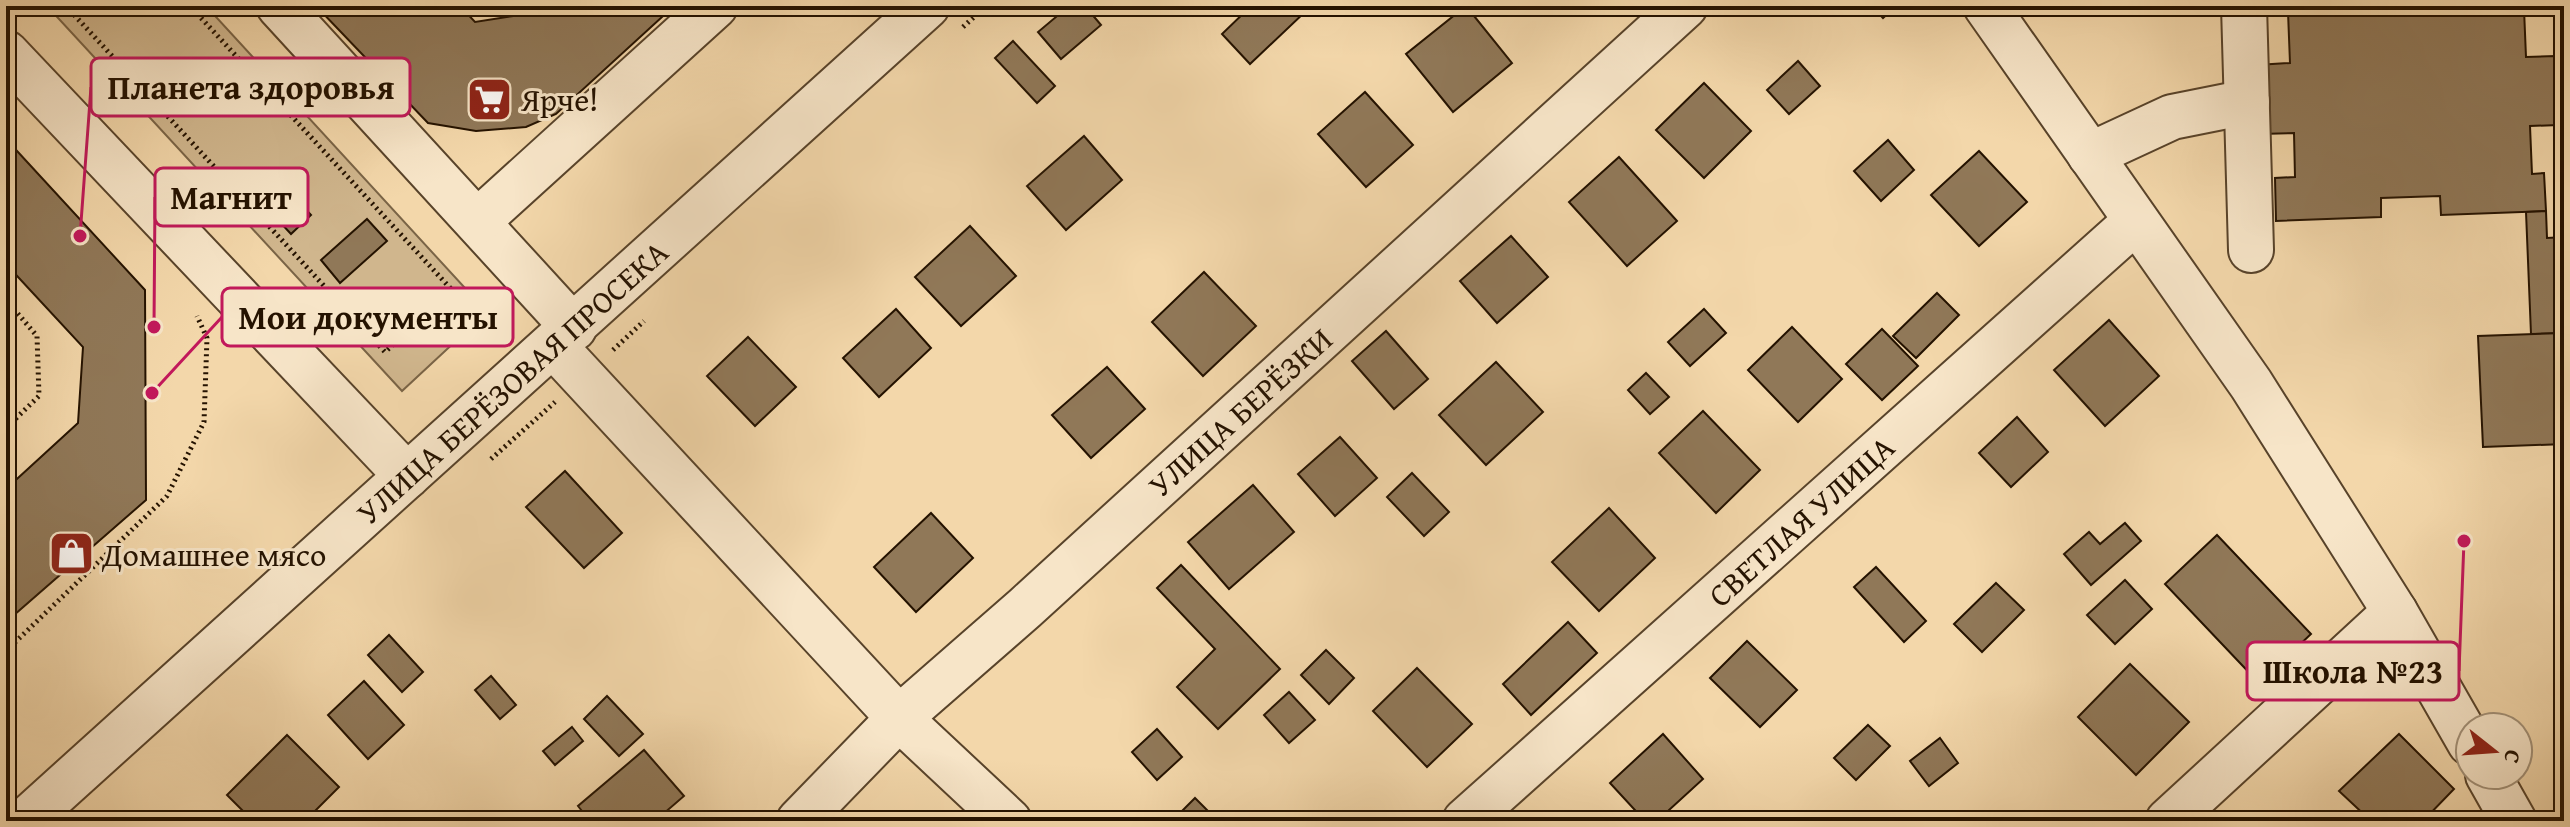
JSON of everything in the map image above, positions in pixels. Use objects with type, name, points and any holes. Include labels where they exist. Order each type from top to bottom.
[{"type":"street","points":[[279,6],[478,221],[564,337],[899,718],[1009,821]]},
{"type":"street","points":[[478,221],[715,6]]},
{"type":"street","name":"УЛИЦА БЕРЁЗОВАЯ ПРОСЕКА","points":[[25,821],[927,6]]},
{"type":"street","name":"УЛИЦА БЕРЁЗКИ","points":[[799,821],[899,718],[1025,608],[1685,6]]},
{"type":"street","points":[[1986,6],[2251,384],[2395,612],[2454,715]]},
{"type":"street","points":[[2244,6],[2251,250]]},
{"type":"street","points":[[6,53],[407,476]]},
{"type":"street","points":[[2090,155],[2172,117],[2247,102]]},
{"type":"street","name":"СВЕТЛАЯ УЛИЦА","points":[[1465,821],[2136,221]]},
{"type":"street","points":[[2168,821],[2395,612]]},
{"type":"street","points":[[2497,791],[2514,821]]},
{"type":"path","points":[[66,6],[385,352],[452,290],[190,6]]},
{"type":"path","points":[[6,300],[37,336],[39,396],[6,428]]},
{"type":"path","points":[[6,651],[167,496],[204,422],[207,338],[195,313]]},
{"type":"shaded area","points":[[47,6],[206,6],[487,312],[402,391]]},
{"type":"building","points":[[316,6],[460,6],[475,22],[513,16],[524,6],[674,6],[556,114],[526,127],[476,131],[428,123]]},
{"type":"building","points":[[1069,6],[1085,6],[1101,25],[1061,59],[1038,32]]},
{"type":"building","points":[[1251,6],[1301,6],[1306,11],[1250,64],[1222,34]]},
{"type":"building","points":[[1466,6],[1512,63],[1453,112],[1406,54]]},
{"type":"building","points":[[1872,6],[1896,6],[1883,18]]},
{"type":"building","points":[[2277,6],[2540,6],[2524,9],[2526,57],[2555,56],[2558,125],[2530,126],[2532,174],[2544,173],[2546,211],[2441,215],[2440,196],[2381,198],[2381,217],[2276,221],[2275,178],[2295,177],[2294,133],[2260,134],[2257,65],[2290,63],[2288,12],[2277,12]]},
{"type":"building","points":[[1013,41],[1055,86],[1037,103],[995,58]]},
{"type":"building","points":[[1798,61],[1820,86],[1789,114],[1767,90]]},
{"type":"building","points":[[1704,83],[1751,131],[1704,178],[1656,130]]},
{"type":"building","points":[[1365,92],[1413,145],[1366,187],[1318,134]]},
{"type":"building","points":[[1084,136],[1122,180],[1066,230],[1027,186]]},
{"type":"building","points":[[6,139],[145,290],[146,500],[6,622],[6,489],[78,423],[83,347],[6,264]]},
{"type":"building","points":[[1888,140],[1914,170],[1881,201],[1854,171]]},
{"type":"building","points":[[1979,151],[2027,202],[1979,246],[1931,195]]},
{"type":"building","points":[[1619,157],[1677,221],[1627,266],[1569,202]]},
{"type":"building","points":[[287,189],[311,215],[291,234],[267,208]]},
{"type":"building","points":[[2546,211],[2547,238],[2564,237],[2564,333],[2531,334],[2526,212]]},
{"type":"building","points":[[367,219],[387,241],[340,283],[321,260]]},
{"type":"building","points":[[970,226],[1016,276],[961,326],[915,277]]},
{"type":"building","points":[[1511,236],[1548,277],[1497,323],[1460,281]]},
{"type":"building","points":[[1204,272],[1256,326],[1203,376],[1152,322]]},
{"type":"building","points":[[1937,293],[1959,315],[1916,358],[1893,336]]},
{"type":"building","points":[[896,309],[931,348],[879,397],[843,358]]},
{"type":"building","points":[[1704,309],[1726,333],[1690,366],[1668,342]]},
{"type":"building","points":[[2109,320],[2159,376],[2105,426],[2054,370]]},
{"type":"building","points":[[1792,327],[1842,379],[1798,422],[1748,370]]},
{"type":"building","points":[[1882,329],[1918,366],[1882,400],[1846,364]]},
{"type":"building","points":[[1386,331],[1428,379],[1394,409],[1352,361]]},
{"type":"building","points":[[2564,333],[2564,444],[2483,447],[2478,336]]},
{"type":"building","points":[[748,337],[796,387],[755,426],[707,376]]},
{"type":"building","points":[[1496,362],[1543,412],[1486,465],[1439,415]]},
{"type":"building","points":[[1107,367],[1145,409],[1091,458],[1052,415]]},
{"type":"building","points":[[1646,373],[1669,397],[1650,414],[1628,390]]},
{"type":"building","points":[[1703,411],[1760,470],[1716,513],[1659,453]]},
{"type":"building","points":[[2017,417],[2048,452],[2011,487],[1979,453]]},
{"type":"building","points":[[1340,437],[1377,478],[1335,516],[1298,474]]},
{"type":"building","points":[[565,471],[622,533],[584,568],[526,507]]},
{"type":"building","points":[[1412,473],[1449,512],[1424,536],[1387,497]]},
{"type":"building","points":[[1253,485],[1294,532],[1229,589],[1188,542]]},
{"type":"building","points":[[1609,508],[1655,558],[1599,611],[1552,562]]},
{"type":"building","points":[[931,513],[973,558],[916,612],[874,567]]},
{"type":"building","points":[[2125,523],[2141,541],[2091,585],[2064,554],[2089,532],[2100,544]]},
{"type":"building","points":[[2217,535],[2311,634],[2259,683],[2165,584]]},
{"type":"building","points":[[1181,565],[1280,669],[1218,729],[1177,687],[1215,649],[1157,588]]},
{"type":"building","points":[[1876,567],[1926,621],[1904,642],[1854,587]]},
{"type":"building","points":[[2125,580],[2152,609],[2115,644],[2087,615]]},
{"type":"building","points":[[1996,583],[2024,610],[1982,652],[1954,624]]},
{"type":"building","points":[[1568,622],[1597,653],[1531,715],[1503,684]]},
{"type":"building","points":[[389,635],[423,672],[402,692],[368,655]]},
{"type":"building","points":[[1747,641],[1797,690],[1760,727],[1710,678]]},
{"type":"building","points":[[1326,650],[1354,678],[1329,704],[1301,675]]},
{"type":"building","points":[[2130,664],[2189,722],[2136,775],[2078,717]]},
{"type":"building","points":[[1417,668],[1472,724],[1427,767],[1373,711]]},
{"type":"building","points":[[491,676],[516,705],[500,719],[475,690]]},
{"type":"building","points":[[364,681],[404,725],[368,759],[328,715]]},
{"type":"building","points":[[1289,692],[1315,720],[1289,743],[1264,715]]},
{"type":"building","points":[[607,696],[643,734],[619,756],[584,719]]},
{"type":"building","points":[[1868,725],[1890,746],[1856,780],[1834,758]]},
{"type":"building","points":[[572,727],[583,741],[555,765],[543,751]]},
{"type":"building","points":[[1157,729],[1182,757],[1157,780],[1132,752]]},
{"type":"building","points":[[1663,734],[1703,779],[1657,821],[1645,821],[1610,783]]},
{"type":"building","points":[[2399,734],[2454,789],[2423,821],[2371,821],[2339,791]]},
{"type":"building","points":[[287,735],[339,787],[305,821],[253,821],[227,795]]},
{"type":"building","points":[[1940,738],[1958,763],[1929,786],[1910,761]]},
{"type":"building","points":[[644,750],[684,796],[655,821],[590,821],[578,806]]},
{"type":"building","points":[[1195,798],[1218,821],[1172,821]]},
{"type":"place","name":"Ярче!","points":[[490,99]]},
{"type":"place","name":"Планета здоровья","points":[[80,236]]},
{"type":"place","name":"Магнит","points":[[154,327]]},
{"type":"place","name":"Мои документы","points":[[152,393]]},
{"type":"place","name":"Школа №23","points":[[2464,541]]},
{"type":"place","name":"Домашнее мясо","points":[[71,554]]}]
